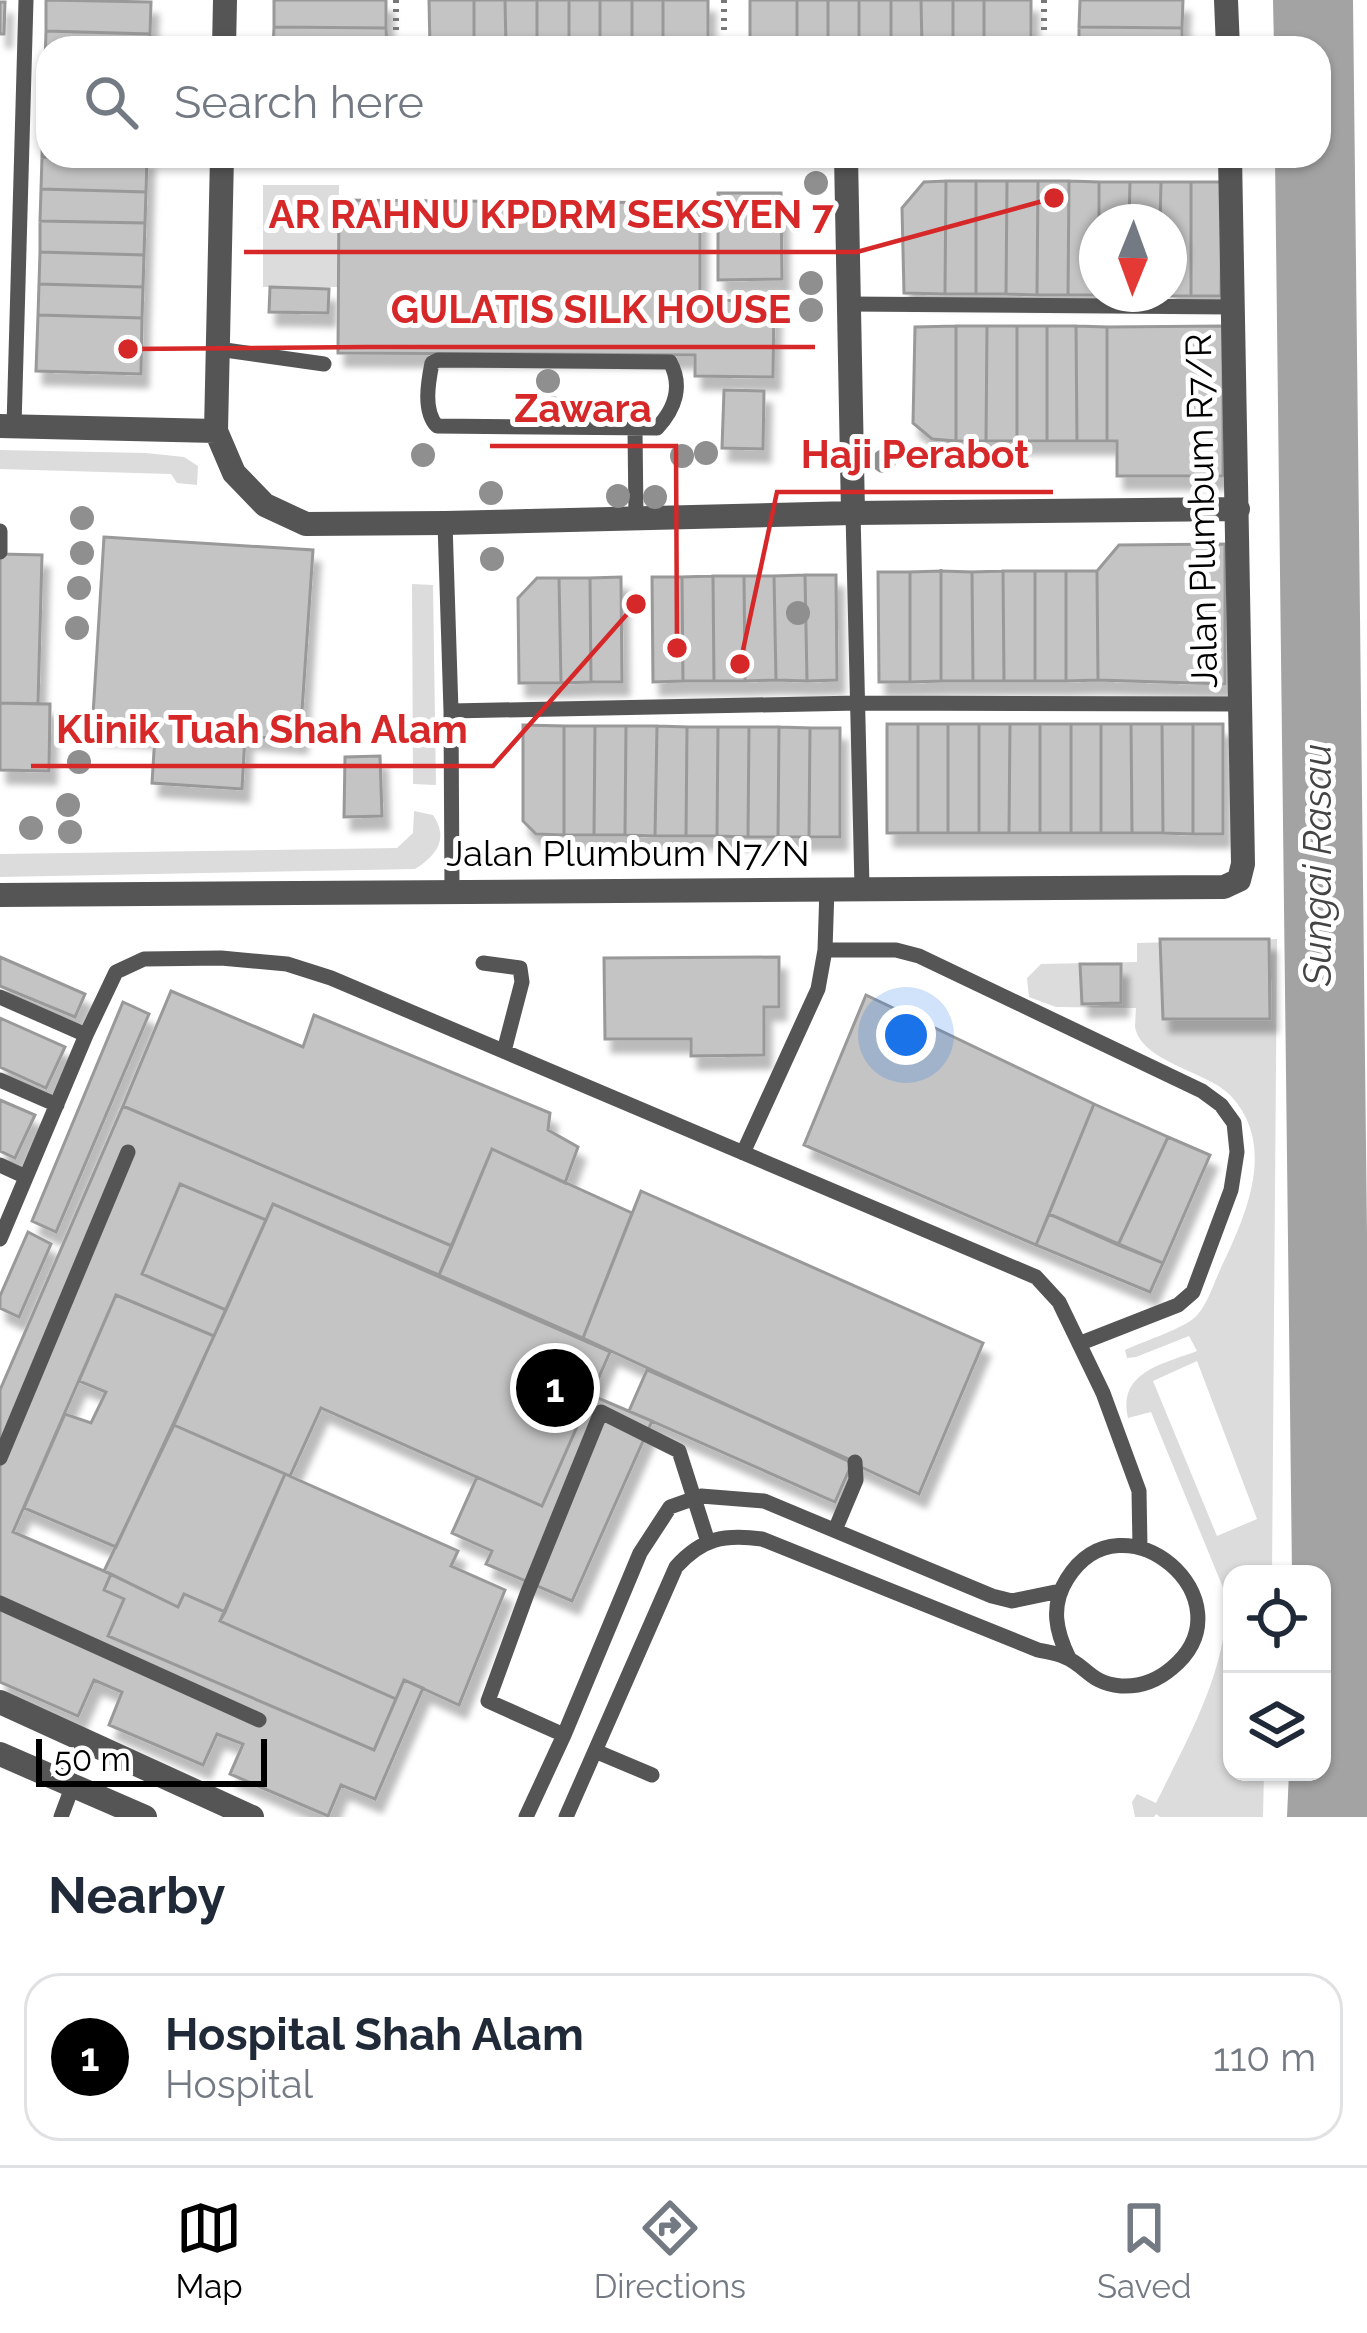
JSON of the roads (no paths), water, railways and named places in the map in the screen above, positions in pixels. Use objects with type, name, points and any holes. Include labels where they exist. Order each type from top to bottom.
[{"type":"street","points":[[224,36],[225,0]]},
{"type":"street","points":[[1226,0],[1228,36]]},
{"type":"street","points":[[222,168],[216,431],[234,473],[266,505],[306,524],[1238,509]]},
{"type":"street","points":[[846,168],[853,513]]},
{"type":"street","name":"Jalan Plumbum R7/R","points":[[1230,168],[1243,864]]},
{"type":"street","points":[[7,426],[216,431]]},
{"type":"street","name":"Jalan Plumbum N7/N","points":[[0,895],[1224,887],[1239,880],[1243,864]]},
{"type":"street","points":[[0,1702],[253,1817]]},
{"type":"street","points":[[0,1754],[145,1817]]},
{"type":"lane","points":[[7,426],[26,0]]},
{"type":"lane","points":[[848,304],[1235,307]]},
{"type":"lane","points":[[218,349],[324,364]]},
{"type":"lane","points":[[438,360],[670,362],[676,400],[657,428],[635,429],[437,426],[429,406],[432,364],[438,360]]},
{"type":"lane","points":[[635,429],[636,518]]},
{"type":"lane","points":[[853,513],[862,887]]},
{"type":"lane","points":[[445,523],[452,891]]},
{"type":"lane","points":[[0,531],[0,552]]},
{"type":"lane","points":[[451,711],[860,703],[1240,704]]},
{"type":"lane","points":[[743,1153],[818,988],[827,888]]},
{"type":"lane","points":[[825,950],[896,950],[920,956],[1202,1091],[1234,1123],[1238,1152],[1231,1190],[1193,1292],[1178,1305],[1082,1343]]},
{"type":"lane","points":[[0,1239],[116,972],[144,959],[221,958],[287,964],[332,978],[1036,1277],[1060,1302],[1103,1393],[1139,1490],[1140,1547]]},
{"type":"lane","points":[[483,963],[520,968],[522,982],[504,1051]]},
{"type":"lane","points":[[0,997],[86,1035]]},
{"type":"lane","points":[[0,1080],[57,1105]]},
{"type":"lane","points":[[0,1458],[128,1152]]},
{"type":"lane","points":[[0,1165],[26,1177]]},
{"type":"lane","points":[[564,1735],[488,1701],[601,1412],[683,1444],[707,1542]]},
{"type":"lane","points":[[835,1530],[856,1480],[855,1462]]},
{"type":"lane","points":[[526,1817],[640,1553],[670,1508],[700,1496],[764,1502],[992,1596],[1012,1601],[1060,1591]]},
{"type":"lane","points":[[566,1817],[676,1567],[707,1542],[743,1536],[762,1539],[1038,1650],[1069,1658]]},
{"type":"lane","points":[[1140,1547],[1160,1555],[1177,1567],[1196,1604],[1191,1644],[1163,1676],[1124,1686],[1102,1682],[1069,1658],[1059,1637],[1060,1591],[1083,1560],[1101,1551],[1140,1547]]},
{"type":"lane","points":[[0,1603],[259,1720]]},
{"type":"lane","points":[[595,1751],[652,1775]]},
{"type":"lane","points":[[62,1817],[73,1786]]},
{"type":"water","name":"Sungai Rasau","points":[[1273,0],[1353,0],[1367,1234],[1367,1817],[1287,1817],[1289,1781],[1331,1781],[1331,1565],[1292,1565],[1275,168],[1331,168],[1331,36],[1274,36]]},
{"type":"place","name":"AR RAHNU KPDRM SEKSYEN 7","points":[[1054,198]]},
{"type":"place","name":"GULATIS SILK HOUSE","points":[[128,349]]},
{"type":"place","name":"Klinik Tuah Shah Alam","points":[[636,604]]},
{"type":"place","name":"Zawara","points":[[677,648]]},
{"type":"place","name":"Haji Perabot","points":[[740,664]]},
{"type":"place","name":"Hospital Shah Alam","points":[[555,1388]]}]
